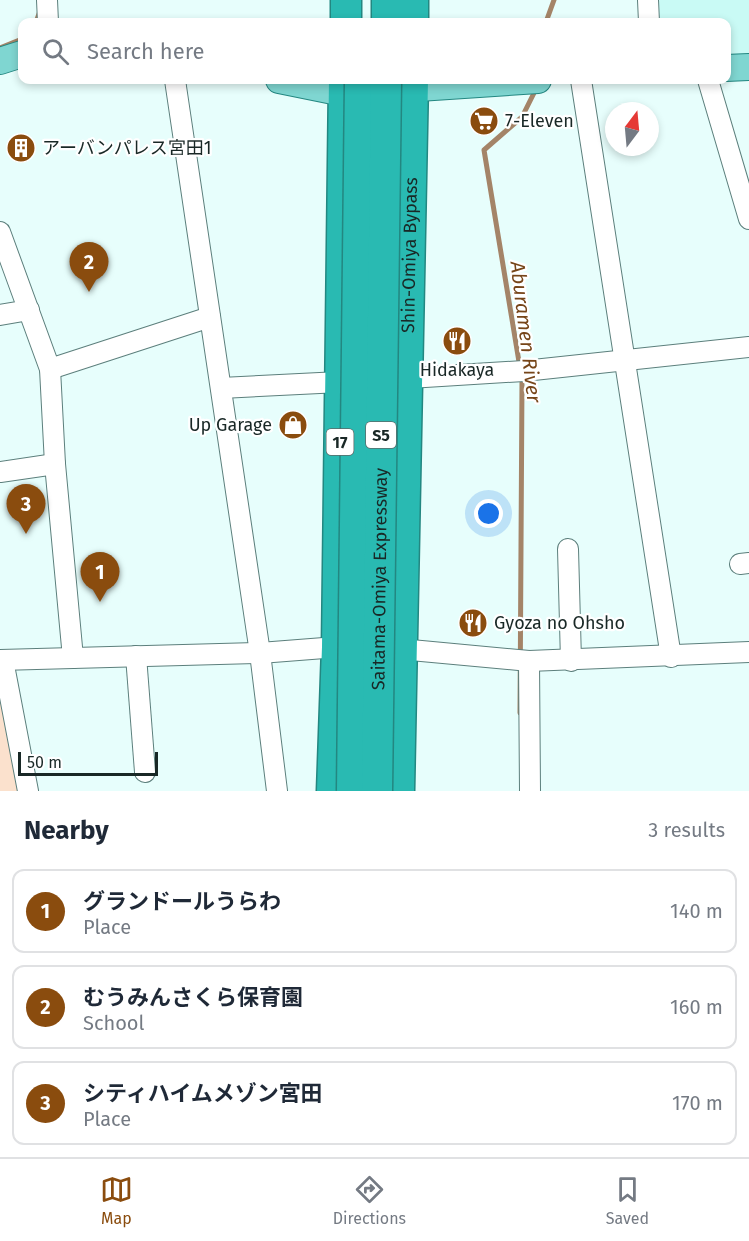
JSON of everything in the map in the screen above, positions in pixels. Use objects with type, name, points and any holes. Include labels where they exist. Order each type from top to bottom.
[{"type":"highway","points":[[346,0],[346,18]]},
{"type":"highway","points":[[360,18],[361,0]]},
{"type":"highway","points":[[387,0],[387,18]]},
{"type":"highway","points":[[412,0],[413,18]]},
{"type":"highway","name":"17","points":[[332,791],[337,647],[340,382],[349,84]]},
{"type":"highway","name":"Saitama-Omiya Expressway","points":[[349,84],[352,791]]},
{"type":"highway","name":"Saitama-Omiya Expressway","points":[[377,791],[404,84]]},
{"type":"highway","name":"Shin-Omiya Bypass","points":[[399,791],[400,649],[409,378],[404,84]]},
{"type":"main road","points":[[0,61],[18,55]]},
{"type":"main road","points":[[731,68],[749,67]]},
{"type":"street","points":[[47,0],[48,18]]},
{"type":"street","points":[[648,0],[649,18]]},
{"type":"street","points":[[176,84],[260,653],[278,791]]},
{"type":"street","points":[[582,84],[671,657]]},
{"type":"street","points":[[709,84],[749,219]]},
{"type":"street","points":[[0,232],[50,369],[55,464],[73,658]]},
{"type":"street","points":[[0,315],[29,310]]},
{"type":"street","points":[[50,369],[210,317]]},
{"type":"street","points":[[409,378],[520,371],[749,347]]},
{"type":"street","points":[[221,388],[340,382]]},
{"type":"street","points":[[0,472],[55,464]]},
{"type":"street","points":[[568,549],[571,661]]},
{"type":"street","points":[[28,791],[2,660],[260,653],[337,647]]},
{"type":"street","points":[[400,649],[522,661],[571,661],[749,652]]},
{"type":"street","points":[[136,656],[145,772]]},
{"type":"street","points":[[522,661],[530,791]]},
{"type":"shaded area","points":[[652,0],[749,0],[749,55],[731,56],[731,18],[653,18]]},
{"type":"shaded area","points":[[0,696],[18,791],[0,791]]},
{"type":"waterway","name":"Aburamen River","points":[[547,18],[554,0]]},
{"type":"waterway","points":[[37,18],[40,11]]},
{"type":"waterway","points":[[0,48],[18,41]]},
{"type":"waterway","name":"Aburamen River","points":[[520,713],[522,380],[484,150],[522,117],[537,87]]},
{"type":"place","name":"7-Eleven","points":[[484,121]]},
{"type":"place","name":"アーバンパレス宮田1","points":[[21,148]]},
{"type":"place","name":"むうみんさくら保育園","points":[[89,292]]},
{"type":"place","name":"Hidakaya","points":[[457,341]]},
{"type":"place","name":"Up Garage","points":[[293,425]]},
{"type":"place","name":"シティハイムメゾン宮田","points":[[26,534]]},
{"type":"place","name":"グランドールうらわ","points":[[100,602]]},
{"type":"place","name":"Gyoza no Ohsho","points":[[473,623]]}]
